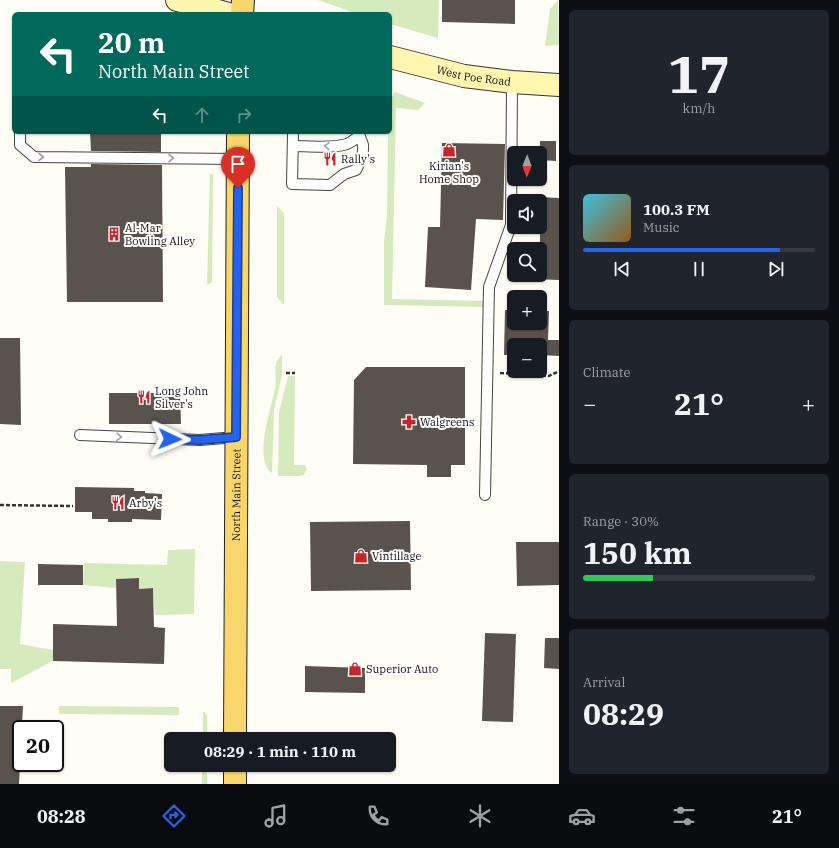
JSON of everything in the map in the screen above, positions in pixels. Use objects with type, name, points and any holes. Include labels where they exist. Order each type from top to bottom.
[{"type":"main road","points":[[177,0],[222,12]]},
{"type":"main road","points":[[242,12],[243,0]]},
{"type":"main road","name":"West Poe Road","points":[[392,58],[464,76],[512,82],[559,85]]},
{"type":"main road","name":"North Main Street","points":[[235,732],[238,134]]},
{"type":"main road","points":[[235,772],[235,784]]},
{"type":"lane","points":[[485,495],[490,287],[511,225],[512,82]]},
{"type":"lane","points":[[20,134],[20,145],[34,157],[238,159]]},
{"type":"lane","points":[[293,134],[292,184],[330,185],[344,174],[356,170],[362,154],[363,144],[359,134],[345,145],[293,146]]},
{"type":"lane","points":[[80,435],[200,440],[236,437]]},
{"type":"path","points":[[487,372],[549,376],[559,371]]},
{"type":"path","points":[[286,373],[294,373]]},
{"type":"path","points":[[0,505],[72,506]]},
{"type":"green space","points":[[318,0],[439,0],[438,38],[392,25],[392,12],[352,12]]},
{"type":"green space","points":[[558,0],[559,45],[545,46],[550,9]]},
{"type":"green space","points":[[395,92],[425,103],[418,110],[396,108],[392,299],[486,301],[486,307],[384,305],[384,241],[387,216],[388,134],[392,134],[392,97]]},
{"type":"green space","points":[[210,174],[213,174],[212,282],[207,285]]},
{"type":"green space","points":[[277,206],[284,213],[284,305],[277,297]]},
{"type":"green space","points":[[282,354],[282,374],[274,410],[272,473],[267,466],[264,457],[265,433],[276,386],[276,363]]},
{"type":"green space","points":[[288,376],[295,376],[294,465],[305,465],[307,469],[304,475],[299,476],[278,476],[279,412]]},
{"type":"green space","points":[[195,549],[194,614],[155,615],[153,588],[139,589],[139,578],[116,579],[116,588],[83,585],[84,563],[167,565],[168,550]]},
{"type":"green space","points":[[0,561],[25,562],[20,644],[53,650],[53,661],[11,683],[11,669],[0,669]]},
{"type":"green space","points":[[59,706],[179,707],[179,715],[59,714]]},
{"type":"green space","points":[[203,711],[207,715],[207,732],[203,732]]},
{"type":"green space","points":[[202,772],[207,772],[207,784],[202,784]]},
{"type":"building","points":[[442,0],[515,0],[515,24],[442,22]]},
{"type":"building","points":[[90,134],[161,134],[161,152],[91,151]]},
{"type":"building","points":[[540,141],[556,141],[556,161],[547,160],[547,146],[540,146]]},
{"type":"building","points":[[442,143],[505,144],[503,220],[476,219],[471,290],[425,287],[428,227],[440,227]]},
{"type":"building","name":"Al-Mar Bowling Alley","points":[[91,164],[162,165],[163,302],[67,302],[65,167],[91,167]]},
{"type":"building","points":[[547,197],[559,198],[559,280],[547,280],[547,242],[540,242],[540,234],[547,234]]},
{"type":"building","points":[[505,310],[507,310],[507,330],[547,330],[547,311],[549,311],[548,340],[559,340],[559,356],[547,355],[547,338],[507,338],[507,355],[504,355]]},
{"type":"building","points":[[0,338],[20,338],[21,425],[0,424]]},
{"type":"building","name":"Walgreens","points":[[366,367],[465,367],[465,465],[451,465],[451,477],[427,477],[427,465],[353,464],[354,380]]},
{"type":"building","points":[[109,393],[180,393],[181,424],[109,424]]},
{"type":"building","name":"Arby's","points":[[75,487],[134,488],[134,491],[162,494],[161,520],[132,519],[132,522],[108,522],[108,519],[92,519],[92,512],[75,512]]},
{"type":"building","name":"Vintillage","points":[[410,521],[411,590],[311,591],[310,522]]},
{"type":"building","points":[[516,542],[559,542],[559,585],[517,586]]},
{"type":"building","points":[[38,564],[83,565],[83,585],[38,585]]},
{"type":"building","points":[[139,578],[139,589],[153,588],[154,627],[165,628],[164,664],[53,661],[53,624],[117,626],[116,579]]},
{"type":"building","points":[[485,633],[516,634],[513,722],[482,721]]},
{"type":"building","points":[[545,638],[559,638],[559,669],[544,668]]},
{"type":"building","points":[[305,666],[365,668],[365,693],[305,692]]},
{"type":"building","points":[[0,706],[23,706],[22,720],[12,720],[12,772],[20,772],[19,784],[0,784]]},
{"type":"place","name":"Kirian's Home Shop","points":[[449,150]]},
{"type":"place","name":"Rally's","points":[[330,159]]},
{"type":"place","name":"Al-Mar Bowling Alley","points":[[114,234]]},
{"type":"place","name":"Long John Silver's","points":[[144,397]]},
{"type":"place","name":"Walgreens","points":[[409,422]]},
{"type":"place","name":"Arby's","points":[[118,503]]},
{"type":"place","name":"Vintillage","points":[[361,556]]},
{"type":"place","name":"Superior Auto","points":[[355,669]]},
{"type":"route","points":[[170,439],[200,440],[236,437],[238,188]]}]
